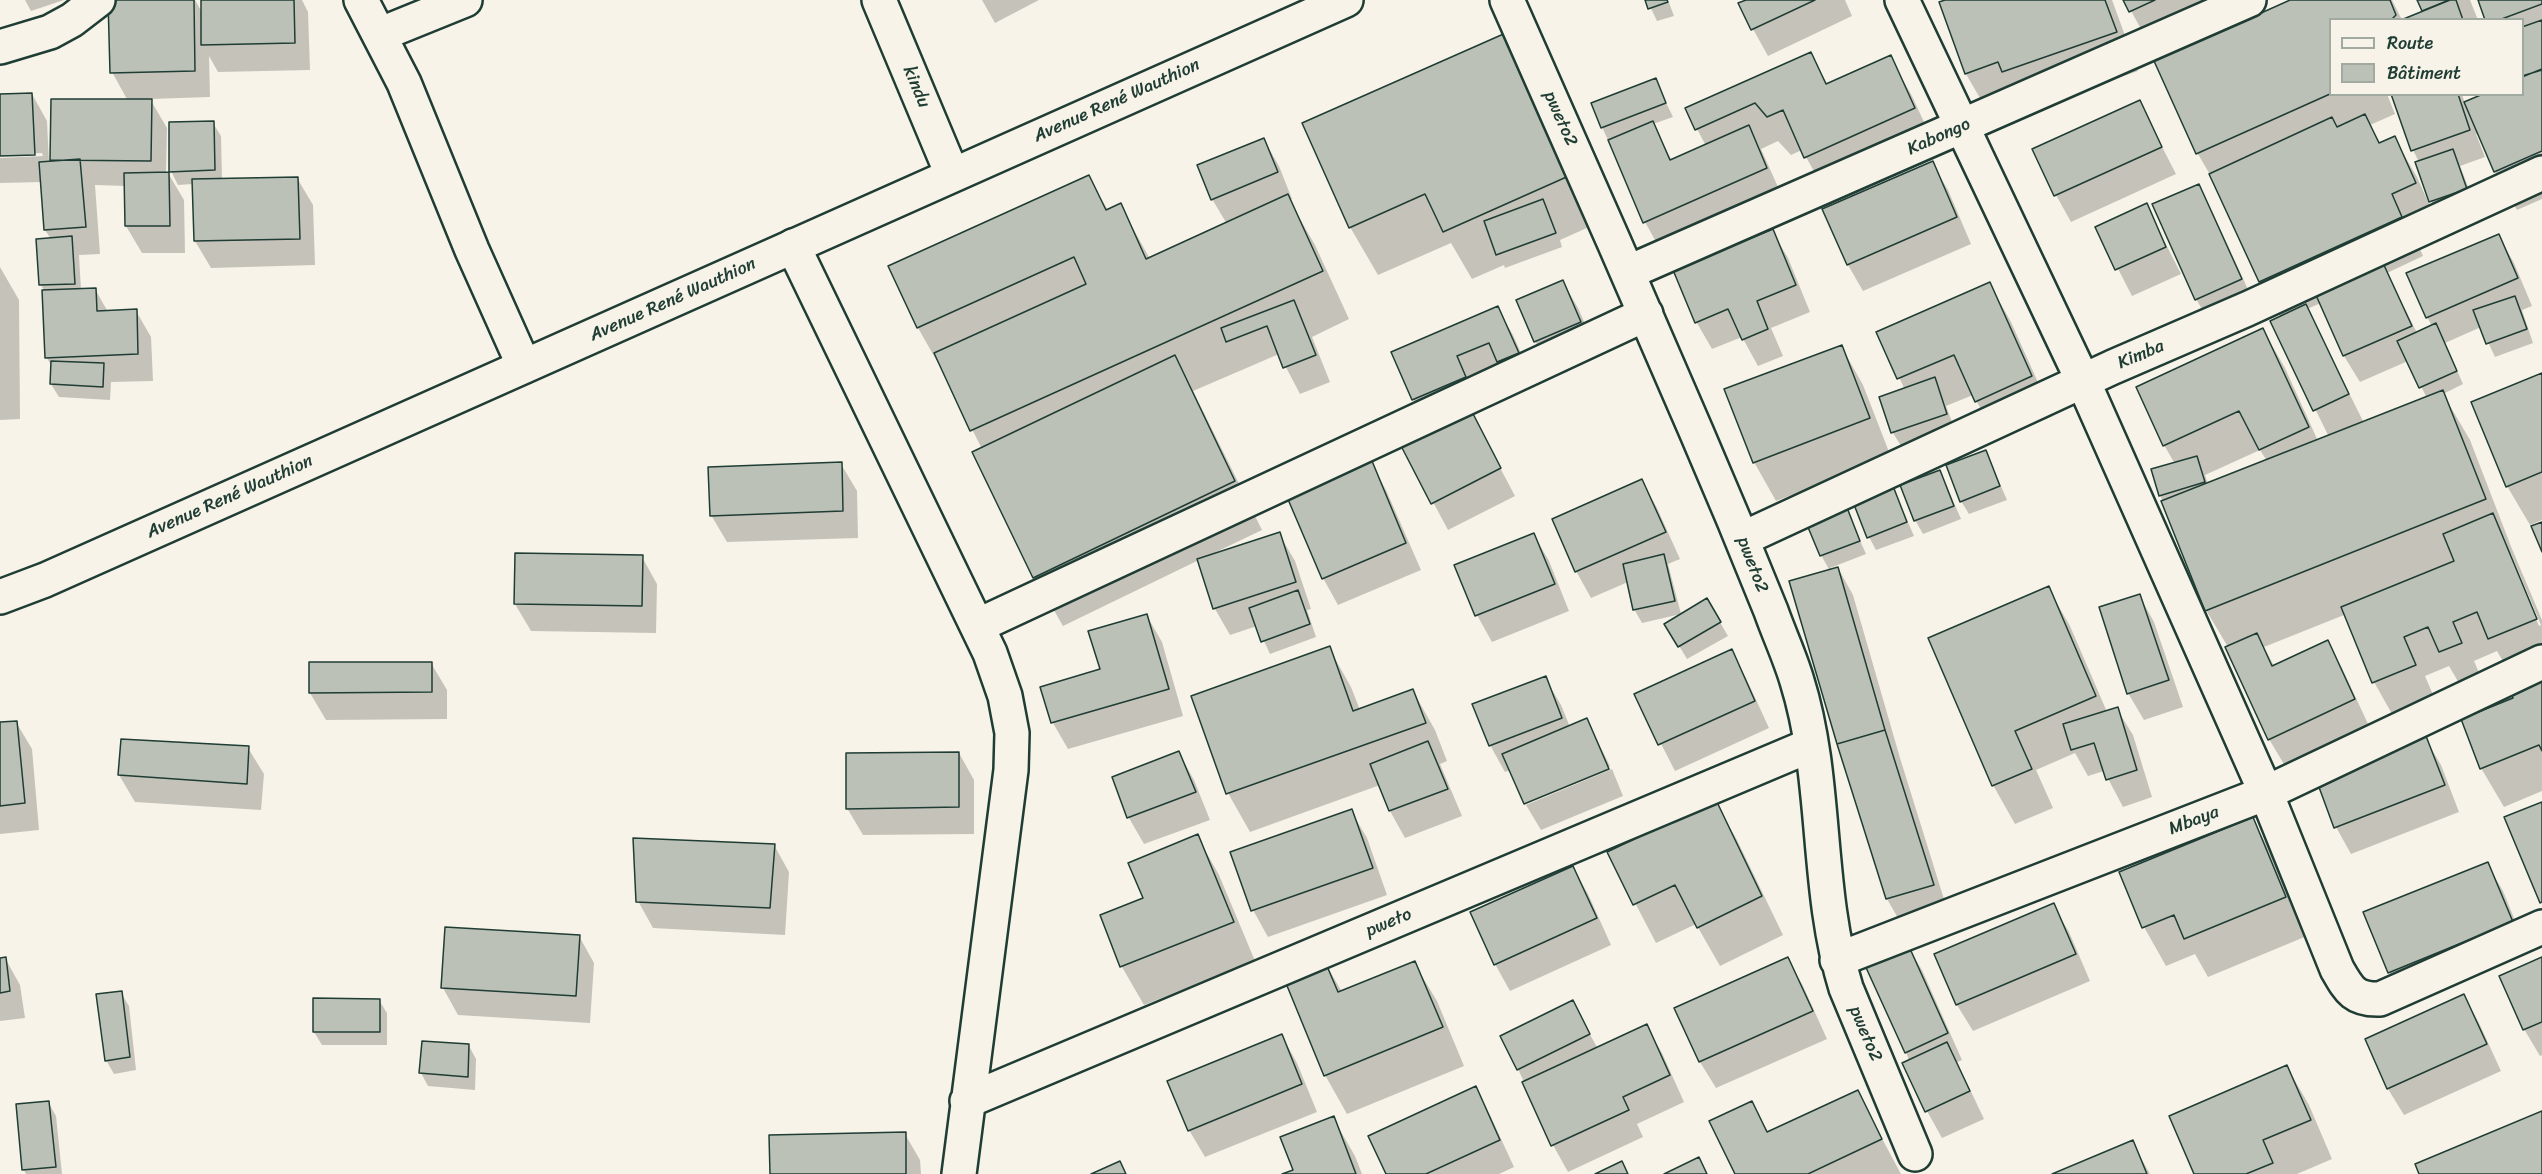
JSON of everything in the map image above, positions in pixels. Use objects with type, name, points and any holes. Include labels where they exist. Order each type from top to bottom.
[{"type":"street","points":[[0,46],[50,32],[72,20],[98,0]]},
{"type":"street","points":[[362,0],[404,83],[472,250],[524,366]]},
{"type":"street","points":[[381,34],[465,0]]},
{"type":"street","name":"kindu","points":[[879,0],[952,174]]},
{"type":"street","name":"Avenue René Wauthion","points":[[0,597],[45,580],[1346,0]]},
{"type":"street","name":"pweto2","points":[[1507,0],[1629,272],[1743,539],[1797,679],[1806,712],[1811,746],[1829,912],[1837,960],[1846,988],[1915,1154]]},
{"type":"street","points":[[1902,0],[2083,381],[2266,793],[2337,969],[2347,986],[2360,998],[2380,999],[2542,927]]},
{"type":"street","name":"Kabongo","points":[[1629,272],[2248,0]]},
{"type":"street","name":"Kimba","points":[[1743,539],[2083,381],[2247,309],[2542,173]]},
{"type":"street","points":[[793,246],[990,652],[1005,696],[1012,733],[1011,770],[959,1174]]},
{"type":"street","points":[[977,626],[1646,314]]},
{"type":"street","name":"Mbaya","points":[[1837,960],[2266,793],[2542,662]]},
{"type":"street","name":"pweto","points":[[967,1101],[1811,746]]},
{"type":"building","points":[[108,0],[194,0],[195,71],[110,73]]},
{"type":"building","points":[[201,0],[294,0],[295,43],[201,45]]},
{"type":"building","points":[[1645,0],[1667,0],[1668,2],[1648,9]]},
{"type":"building","points":[[1746,0],[1815,0],[1751,30],[1738,3]]},
{"type":"building","points":[[1945,0],[2105,0],[2117,32],[2002,72],[1998,62],[1965,74],[1939,2]]},
{"type":"building","points":[[2123,0],[2155,0],[2129,12]]},
{"type":"building","points":[[2290,0],[2390,0],[2396,15],[2393,18],[2329,18],[2329,94],[2196,154],[2154,61]]},
{"type":"building","points":[[2417,0],[2449,0],[2422,11]]},
{"type":"building","points":[[2450,0],[2456,0],[2462,18],[2406,18]]},
{"type":"building","points":[[2478,0],[2542,0],[2542,4],[2504,18],[2484,18]]},
{"type":"building","points":[[2542,20],[2542,70],[2524,75],[2524,26]]},
{"type":"building","points":[[1508,32],[1571,175],[1443,232],[1425,194],[1349,228],[1302,123]]},
{"type":"building","points":[[1811,52],[1826,84],[1891,55],[1915,108],[1804,158],[1783,110],[1767,117],[1755,103],[1695,130],[1685,108]]},
{"type":"building","points":[[2542,69],[2542,151],[2494,172],[2464,102],[2478,96],[2524,96],[2524,76]]},
{"type":"building","points":[[1656,78],[1666,103],[1601,128],[1591,103]]},
{"type":"building","points":[[32,93],[35,155],[0,156],[0,94]]},
{"type":"building","points":[[2392,96],[2459,96],[2470,130],[2411,151]]},
{"type":"building","points":[[51,99],[152,99],[151,161],[50,160]]},
{"type":"building","points":[[2140,100],[2162,147],[2054,196],[2032,149]]},
{"type":"building","points":[[2365,114],[2379,143],[2395,136],[2416,183],[2392,194],[2402,217],[2259,282],[2209,174],[2332,117],[2337,127]]},
{"type":"building","points":[[214,121],[215,170],[169,172],[169,122]]},
{"type":"building","points":[[1653,121],[1670,160],[1749,125],[1767,168],[1643,223],[1608,140]]},
{"type":"building","points":[[1264,138],[1278,172],[1211,200],[1197,165]]},
{"type":"building","points":[[2453,149],[2467,189],[2429,202],[2415,162]]},
{"type":"building","points":[[80,159],[86,227],[44,230],[39,162]]},
{"type":"building","points":[[1933,161],[1957,217],[1847,265],[1822,209]]},
{"type":"building","points":[[169,172],[170,226],[125,226],[124,173]]},
{"type":"building","points":[[1089,175],[1106,210],[1121,203],[1146,259],[1288,194],[1323,271],[970,431],[934,353],[1086,284],[1074,257],[917,328],[888,266]]},
{"type":"building","points":[[298,177],[300,239],[194,241],[192,179]]},
{"type":"building","points":[[2199,184],[2242,279],[2195,300],[2152,204]]},
{"type":"building","points":[[1543,199],[1556,233],[1496,255],[1484,221]]},
{"type":"building","points":[[2147,203],[2166,247],[2115,270],[2095,227]]},
{"type":"building","points":[[1773,229],[1796,285],[1757,301],[1768,329],[1742,340],[1728,309],[1695,323],[1673,270]]},
{"type":"building","points":[[2499,234],[2518,278],[2426,318],[2406,273]]},
{"type":"building","points":[[72,236],[75,284],[39,285],[36,239]]},
{"type":"building","points":[[2383,263],[2412,326],[2343,356],[2315,293]]},
{"type":"building","points":[[1563,280],[1581,322],[1534,342],[1516,300]]},
{"type":"building","points":[[1990,282],[2032,376],[1975,402],[1954,355],[1897,379],[1876,332]]},
{"type":"building","points":[[96,288],[97,311],[137,309],[138,354],[45,358],[42,290]]},
{"type":"building","points":[[2515,296],[2527,329],[2486,344],[2473,310]]},
{"type":"building","points":[[1294,300],[1316,355],[1283,368],[1267,326],[1226,342],[1221,328]]},
{"type":"building","points":[[2306,304],[2349,394],[2313,411],[2270,321]]},
{"type":"building","points":[[1498,306],[1519,353],[1497,362],[1489,343],[1457,356],[1466,377],[1412,400],[1391,352]]},
{"type":"building","points":[[2436,323],[2457,371],[2419,388],[2397,341]]},
{"type":"building","points":[[2263,328],[2309,427],[2259,450],[2239,411],[2163,446],[2136,387]]},
{"type":"building","points":[[1842,345],[1870,418],[1753,463],[1724,389]]},
{"type":"building","points":[[1175,355],[1235,481],[1033,578],[972,452]]},
{"type":"building","points":[[51,361],[104,363],[103,387],[50,384]]},
{"type":"building","points":[[2542,373],[2542,472],[2506,487],[2471,402]]},
{"type":"building","points":[[1935,377],[1947,414],[1891,433],[1879,397]]},
{"type":"building","points":[[2443,390],[2486,499],[2205,611],[2161,501]]},
{"type":"building","points":[[1469,406],[1501,468],[1431,504],[1399,442]]},
{"type":"building","points":[[1986,450],[2000,486],[1960,502],[1946,465]]},
{"type":"building","points":[[2197,456],[2205,482],[2159,496],[2151,469]]},
{"type":"building","points":[[1372,461],[1406,543],[1322,579],[1287,497]]},
{"type":"building","points":[[842,462],[843,511],[710,516],[708,467]]},
{"type":"building","points":[[1940,470],[1954,506],[1914,521],[1900,485]]},
{"type":"building","points":[[1642,479],[1666,532],[1575,572],[1552,519]]},
{"type":"building","points":[[1893,486],[1907,522],[1867,538],[1853,502]]},
{"type":"building","points":[[1846,505],[1860,541],[1820,556],[1805,520]]},
{"type":"building","points":[[2493,513],[2537,619],[2488,639],[2477,612],[2453,622],[2462,643],[2439,652],[2428,627],[2404,637],[2416,665],[2372,683],[2341,607],[2454,561],[2443,534]]},
{"type":"building","points":[[2542,522],[2542,552],[2531,526]]},
{"type":"building","points":[[1280,532],[1296,582],[1213,609],[1197,559]]},
{"type":"building","points":[[1534,533],[1555,584],[1475,616],[1454,565]]},
{"type":"building","points":[[515,553],[643,555],[642,606],[514,604]]},
{"type":"building","points":[[1664,554],[1675,601],[1633,610],[1623,564]]},
{"type":"building","points":[[1838,567],[1885,730],[1837,744],[1789,581]]},
{"type":"building","points":[[2049,586],[2096,696],[2015,731],[2032,769],[1992,786],[1928,638]]},
{"type":"building","points":[[1298,590],[1310,624],[1261,642],[1249,608]]},
{"type":"building","points":[[2140,594],[2169,680],[2127,694],[2099,607]]},
{"type":"building","points":[[1707,598],[1721,622],[1678,647],[1664,624]]},
{"type":"building","points":[[1147,614],[1169,689],[1051,723],[1040,687],[1100,669],[1088,631]]},
{"type":"building","points":[[2257,633],[2272,666],[2328,640],[2355,699],[2268,740],[2225,647]]},
{"type":"building","points":[[1330,646],[1353,711],[1413,689],[1426,723],[1226,794],[1191,696]]},
{"type":"building","points":[[1732,649],[1755,701],[1658,745],[1634,694]]},
{"type":"building","points":[[309,662],[432,662],[432,692],[309,693]]},
{"type":"building","points":[[2542,669],[2542,751],[2539,745],[2480,769],[2461,719],[2513,698],[2507,683]]},
{"type":"building","points":[[1546,676],[1562,718],[1489,746],[1472,704]]},
{"type":"building","points":[[2118,707],[2137,770],[2106,780],[2094,743],[2071,750],[2063,724]]},
{"type":"building","points":[[1587,718],[1609,769],[1524,804],[1502,754]]},
{"type":"building","points":[[17,721],[25,803],[0,806],[0,722]]},
{"type":"building","points":[[1885,730],[1934,885],[1886,899],[1837,744]]},
{"type":"building","points":[[2426,736],[2445,785],[2334,828],[2316,779]]},
{"type":"building","points":[[121,739],[249,746],[247,784],[118,775]]},
{"type":"building","points":[[1428,741],[1448,789],[1389,811],[1370,764]]},
{"type":"building","points":[[1179,751],[1196,792],[1127,818],[1112,777]]},
{"type":"building","points":[[959,752],[959,807],[846,809],[846,753]]},
{"type":"building","points":[[1716,800],[1762,896],[1697,928],[1675,885],[1633,905],[1607,852]]},
{"type":"building","points":[[2542,802],[2542,902],[2540,903],[2504,817]]},
{"type":"building","points":[[1352,809],[1373,868],[1251,911],[1230,852]]},
{"type":"building","points":[[2253,817],[2286,897],[2184,939],[2174,915],[2142,928],[2119,872]]},
{"type":"building","points":[[1198,834],[1234,922],[1120,967],[1100,915],[1143,898],[1128,863]]},
{"type":"building","points":[[633,838],[775,844],[770,908],[636,902]]},
{"type":"building","points":[[2488,862],[2513,922],[2388,973],[2363,912]]},
{"type":"building","points":[[1573,866],[1597,918],[1494,965],[1470,912]]},
{"type":"building","points":[[2054,903],[2076,954],[1956,1005],[1934,954]]},
{"type":"building","points":[[445,927],[580,935],[576,996],[441,988]]},
{"type":"building","points":[[1907,942],[1948,1033],[1905,1053],[1863,961]]},
{"type":"building","points":[[6,957],[10,991],[0,993],[0,958]]},
{"type":"building","points":[[1788,957],[1813,1011],[1699,1062],[1674,1008]]},
{"type":"building","points":[[2542,957],[2542,1022],[2523,1030],[2499,976]]},
{"type":"building","points":[[1324,959],[1338,992],[1415,961],[1443,1027],[1324,1076],[1283,976]]},
{"type":"building","points":[[122,991],[130,1057],[105,1061],[96,994]]},
{"type":"building","points":[[2464,994],[2487,1044],[2387,1089],[2365,1039]]},
{"type":"building","points":[[313,998],[380,999],[380,1032],[313,1032]]},
{"type":"building","points":[[1573,1000],[1590,1034],[1517,1070],[1500,1036]]},
{"type":"building","points":[[1647,1024],[1670,1075],[1623,1097],[1629,1110],[1551,1146],[1522,1082]]},
{"type":"building","points":[[1282,1034],[1302,1084],[1188,1131],[1167,1081]]},
{"type":"building","points":[[422,1041],[469,1044],[468,1077],[419,1073]]},
{"type":"building","points":[[1947,1042],[1970,1091],[1925,1112],[1902,1063]]},
{"type":"building","points":[[2287,1065],[2311,1120],[2263,1140],[2273,1163],[2246,1174],[2194,1174],[2169,1116]]},
{"type":"building","points":[[1476,1086],[1500,1140],[1426,1174],[1386,1174],[1368,1136]]},
{"type":"building","points":[[1858,1090],[1882,1139],[1808,1174],[1735,1174],[1709,1121],[1752,1101],[1767,1132]]},
{"type":"building","points":[[49,1101],[56,1167],[22,1170],[16,1104]]},
{"type":"building","points":[[2542,1111],[2542,1174],[2419,1174],[2415,1164]]},
{"type":"building","points":[[1334,1116],[1356,1174],[1282,1174],[1293,1170],[1280,1137]]},
{"type":"building","points":[[906,1132],[906,1174],[770,1174],[769,1135]]},
{"type":"building","points":[[2133,1140],[2147,1174],[2052,1174]]},
{"type":"building","points":[[1699,1157],[1707,1174],[1664,1174]]},
{"type":"building","points":[[1120,1161],[1126,1174],[1091,1174]]},
{"type":"building","points":[[1622,1161],[1628,1174],[1595,1174]]}]
